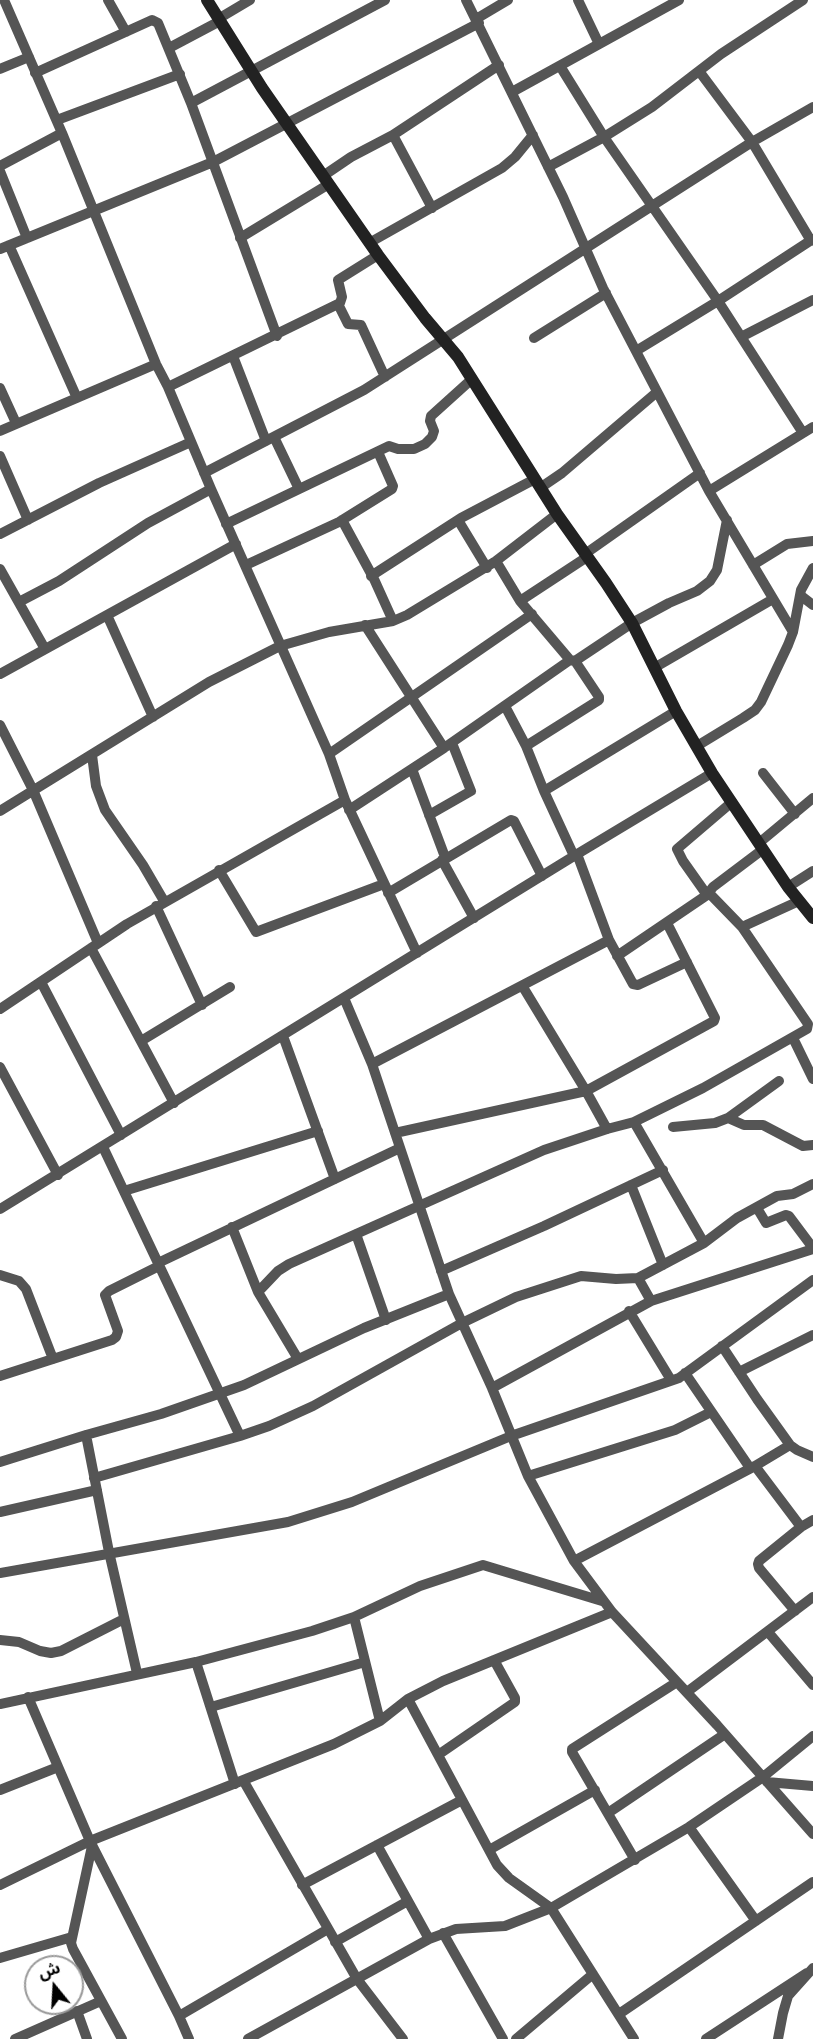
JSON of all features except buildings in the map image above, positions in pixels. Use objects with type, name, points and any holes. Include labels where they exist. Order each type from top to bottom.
[{"type":"street","points":[[4,0],[57,120],[156,364],[168,387],[210,489],[329,754],[347,805],[417,953]]},
{"type":"street","points":[[108,0],[126,32]]},
{"type":"street","points":[[207,0],[252,72],[369,243],[458,357],[558,514],[632,623],[676,711],[712,773],[788,887],[812,915]]},
{"type":"street","points":[[169,48],[250,0]]},
{"type":"street","points":[[191,103],[385,0]]},
{"type":"street","points":[[466,0],[533,135],[606,292],[657,392],[709,491],[793,632]]},
{"type":"street","points":[[77,398],[4,247],[213,162],[288,124],[477,21],[508,0]]},
{"type":"street","points":[[578,0],[600,44]]},
{"type":"street","points":[[512,92],[679,0]]},
{"type":"street","points":[[548,167],[604,137],[652,107],[699,70],[803,0]]},
{"type":"street","points":[[35,73],[126,32],[155,20],[158,22],[191,103],[277,336]]},
{"type":"street","points":[[0,69],[29,57]]},
{"type":"street","points":[[240,237],[326,180],[351,157],[393,135],[499,65]]},
{"type":"street","points":[[560,66],[604,137],[718,301],[803,433]]},
{"type":"street","points":[[636,351],[812,240],[752,142],[699,70]]},
{"type":"street","points":[[57,120],[180,74]]},
{"type":"street","points":[[204,473],[364,390],[752,142],[813,107]]},
{"type":"street","points":[[0,166],[62,133]]},
{"type":"street","points":[[393,135],[432,208]]},
{"type":"street","points":[[369,243],[502,168],[515,157],[533,135]]},
{"type":"street","points":[[0,171],[27,238]]},
{"type":"street","points":[[168,387],[277,336],[338,304],[342,297],[338,280],[378,255]]},
{"type":"street","points":[[534,338],[606,292]]},
{"type":"street","points":[[741,337],[813,300]]},
{"type":"street","points":[[338,304],[348,324],[361,325],[385,377]]},
{"type":"street","points":[[233,356],[270,439],[299,489]]},
{"type":"street","points":[[0,431],[156,364]]},
{"type":"street","points":[[226,524],[388,446],[398,449],[414,449],[425,444],[434,431],[430,421],[431,416],[472,379]]},
{"type":"street","points":[[0,388],[16,423]]},
{"type":"street","points":[[371,576],[458,520],[562,472],[657,392]]},
{"type":"street","points":[[709,491],[813,427]]},
{"type":"street","points":[[0,534],[99,483],[191,442]]},
{"type":"street","points":[[246,565],[342,520],[392,489],[393,486],[378,452]]},
{"type":"street","points":[[0,456],[28,520]]},
{"type":"street","points":[[520,601],[700,473]]},
{"type":"street","points":[[19,602],[59,581],[140,527],[210,489]]},
{"type":"street","points":[[0,811],[209,682],[280,646],[329,632],[393,621],[407,615],[491,564],[558,514]]},
{"type":"street","points":[[342,520],[393,621]]},
{"type":"street","points":[[458,520],[520,601],[573,661],[599,697],[599,700],[526,746]]},
{"type":"street","points":[[0,1009],[160,904],[219,870],[412,769],[632,623],[697,591],[710,580],[717,570],[727,520]]},
{"type":"street","points":[[753,565],[787,544],[813,541]]},
{"type":"street","points":[[0,674],[236,544]]},
{"type":"street","points":[[697,746],[755,710],[768,688],[793,632],[800,595],[813,568]]},
{"type":"street","points":[[0,569],[45,649]]},
{"type":"street","points":[[800,595],[813,605]]},
{"type":"street","points":[[654,668],[773,599]]},
{"type":"street","points":[[329,754],[532,614]]},
{"type":"street","points":[[107,615],[153,717]]},
{"type":"street","points":[[365,625],[411,699],[448,745],[471,791],[429,815]]},
{"type":"street","points":[[505,706],[576,855],[609,940],[635,986],[687,962]]},
{"type":"street","points":[[544,791],[676,711]]},
{"type":"street","points":[[0,724],[33,790],[94,946],[174,1103]]},
{"type":"street","points":[[92,755],[96,786],[105,810],[148,873],[202,1005]]},
{"type":"street","points":[[412,769],[443,859],[474,918]]},
{"type":"street","points":[[0,1209],[712,773]]},
{"type":"street","points":[[763,773],[795,814]]},
{"type":"street","points":[[617,956],[708,894],[813,798]]},
{"type":"street","points":[[258,1292],[283,1267],[544,1150],[634,1122],[703,1088],[807,1029],[808,1024],[742,927],[708,894],[683,861],[677,849],[732,802]]},
{"type":"street","points":[[219,870],[256,932],[386,888],[512,820],[542,876]]},
{"type":"street","points":[[788,887],[813,870]]},
{"type":"street","points":[[742,927],[799,901]]},
{"type":"street","points":[[396,1133],[586,1091],[715,1019],[667,923]]},
{"type":"street","points":[[372,1064],[609,940]]},
{"type":"street","points":[[41,982],[121,1135]]},
{"type":"street","points":[[141,1041],[231,987]]},
{"type":"street","points":[[523,987],[607,1129]]},
{"type":"street","points":[[344,998],[372,1064],[449,1294],[492,1388],[528,1476],[574,1561],[602,1601],[687,1692],[813,1834]]},
{"type":"street","points":[[283,1036],[335,1179]]},
{"type":"street","points":[[793,1038],[813,1079]]},
{"type":"street","points":[[0,1067],[58,1175]]},
{"type":"street","points":[[673,1127],[715,1123],[728,1118],[779,1081]]},
{"type":"street","points":[[728,1118],[744,1125],[763,1125],[803,1146],[813,1145]]},
{"type":"street","points":[[634,1122],[704,1243]]},
{"type":"street","points":[[124,1191],[318,1131]]},
{"type":"street","points":[[103,1147],[240,1436]]},
{"type":"street","points":[[0,1376],[112,1340],[118,1331],[105,1295],[109,1290],[232,1227],[400,1148]]},
{"type":"street","points":[[441,1271],[663,1170]]},
{"type":"street","points":[[94,1478],[269,1426],[313,1406],[462,1323],[516,1297],[578,1277],[638,1278],[704,1243],[738,1218],[777,1196],[793,1194],[813,1184]]},
{"type":"street","points":[[631,1185],[663,1265]]},
{"type":"street","points":[[492,1388],[651,1301],[813,1248],[789,1216],[786,1215],[766,1223],[757,1208]]},
{"type":"street","points":[[232,1227],[258,1292],[298,1359]]},
{"type":"street","points":[[357,1234],[386,1320]]},
{"type":"street","points":[[3,1278],[19,1281],[30,1296],[53,1359]]},
{"type":"street","points":[[638,1278],[651,1301]]},
{"type":"street","points":[[0,1573],[298,1519],[352,1502],[511,1436],[671,1380],[685,1373],[813,1280]]},
{"type":"street","points":[[0,1462],[161,1414],[244,1385],[298,1359],[449,1294]]},
{"type":"street","points":[[629,1311],[671,1380]]},
{"type":"street","points":[[739,1372],[813,1335]]},
{"type":"street","points":[[722,1346],[790,1445],[813,1457]]},
{"type":"street","points":[[685,1373],[752,1467],[801,1527]]},
{"type":"street","points":[[528,1476],[675,1430],[711,1412]]},
{"type":"street","points":[[86,1435],[109,1552],[137,1673]]},
{"type":"street","points":[[574,1561],[790,1445]]},
{"type":"street","points":[[0,1512],[97,1490]]},
{"type":"street","points":[[795,1611],[758,1564],[801,1527],[813,1520]]},
{"type":"street","points":[[0,1704],[196,1662],[312,1631],[354,1617],[420,1586],[483,1565],[602,1601]]},
{"type":"street","points":[[687,1692],[813,1598]]},
{"type":"street","points":[[0,1885],[91,1844],[334,1744],[381,1721],[408,1699],[443,1681],[612,1612]]},
{"type":"street","points":[[354,1617],[381,1721]]},
{"type":"street","points":[[0,1640],[19,1642],[40,1651],[61,1651],[124,1618]]},
{"type":"street","points":[[768,1632],[813,1685]]},
{"type":"street","points":[[438,1755],[515,1702],[494,1660]]},
{"type":"street","points":[[196,1662],[238,1782],[357,1979],[403,2039]]},
{"type":"street","points":[[211,1707],[365,1662]]},
{"type":"street","points":[[635,1860],[572,1752],[574,1747],[677,1682]]},
{"type":"street","points":[[28,1697],[91,1844],[189,2039]]},
{"type":"street","points":[[408,1699],[497,1865],[509,1878],[550,1908],[619,2014],[630,2037]]},
{"type":"street","points":[[608,1813],[725,1734]]},
{"type":"street","points":[[248,2039],[429,1939],[456,1929],[505,1926],[550,1908],[635,1860],[765,1780],[813,1736]]},
{"type":"street","points":[[0,1790],[58,1767]]},
{"type":"street","points":[[765,1780],[813,1786]]},
{"type":"street","points":[[489,1850],[595,1790]]},
{"type":"street","points":[[302,1885],[462,1800]]},
{"type":"street","points":[[689,1827],[756,1921]]},
{"type":"street","points":[[91,1844],[72,1937],[73,1949],[122,2039]]},
{"type":"street","points":[[377,1845],[429,1939]]},
{"type":"street","points":[[619,2014],[813,1882]]},
{"type":"street","points":[[335,1942],[408,1901]]},
{"type":"street","points":[[179,2016],[328,1929]]},
{"type":"street","points":[[443,1933],[503,2039]]},
{"type":"street","points":[[0,1958],[72,1937]]},
{"type":"street","points":[[706,2039],[810,1970]]},
{"type":"street","points":[[778,2039],[788,1996],[810,1970]]},
{"type":"street","points":[[516,2039],[593,1974]]},
{"type":"street","points":[[84,2009],[101,2001]]},
{"type":"street","points":[[15,2039],[70,2015]]},
{"type":"street","points":[[78,2015],[87,2039]]}]
